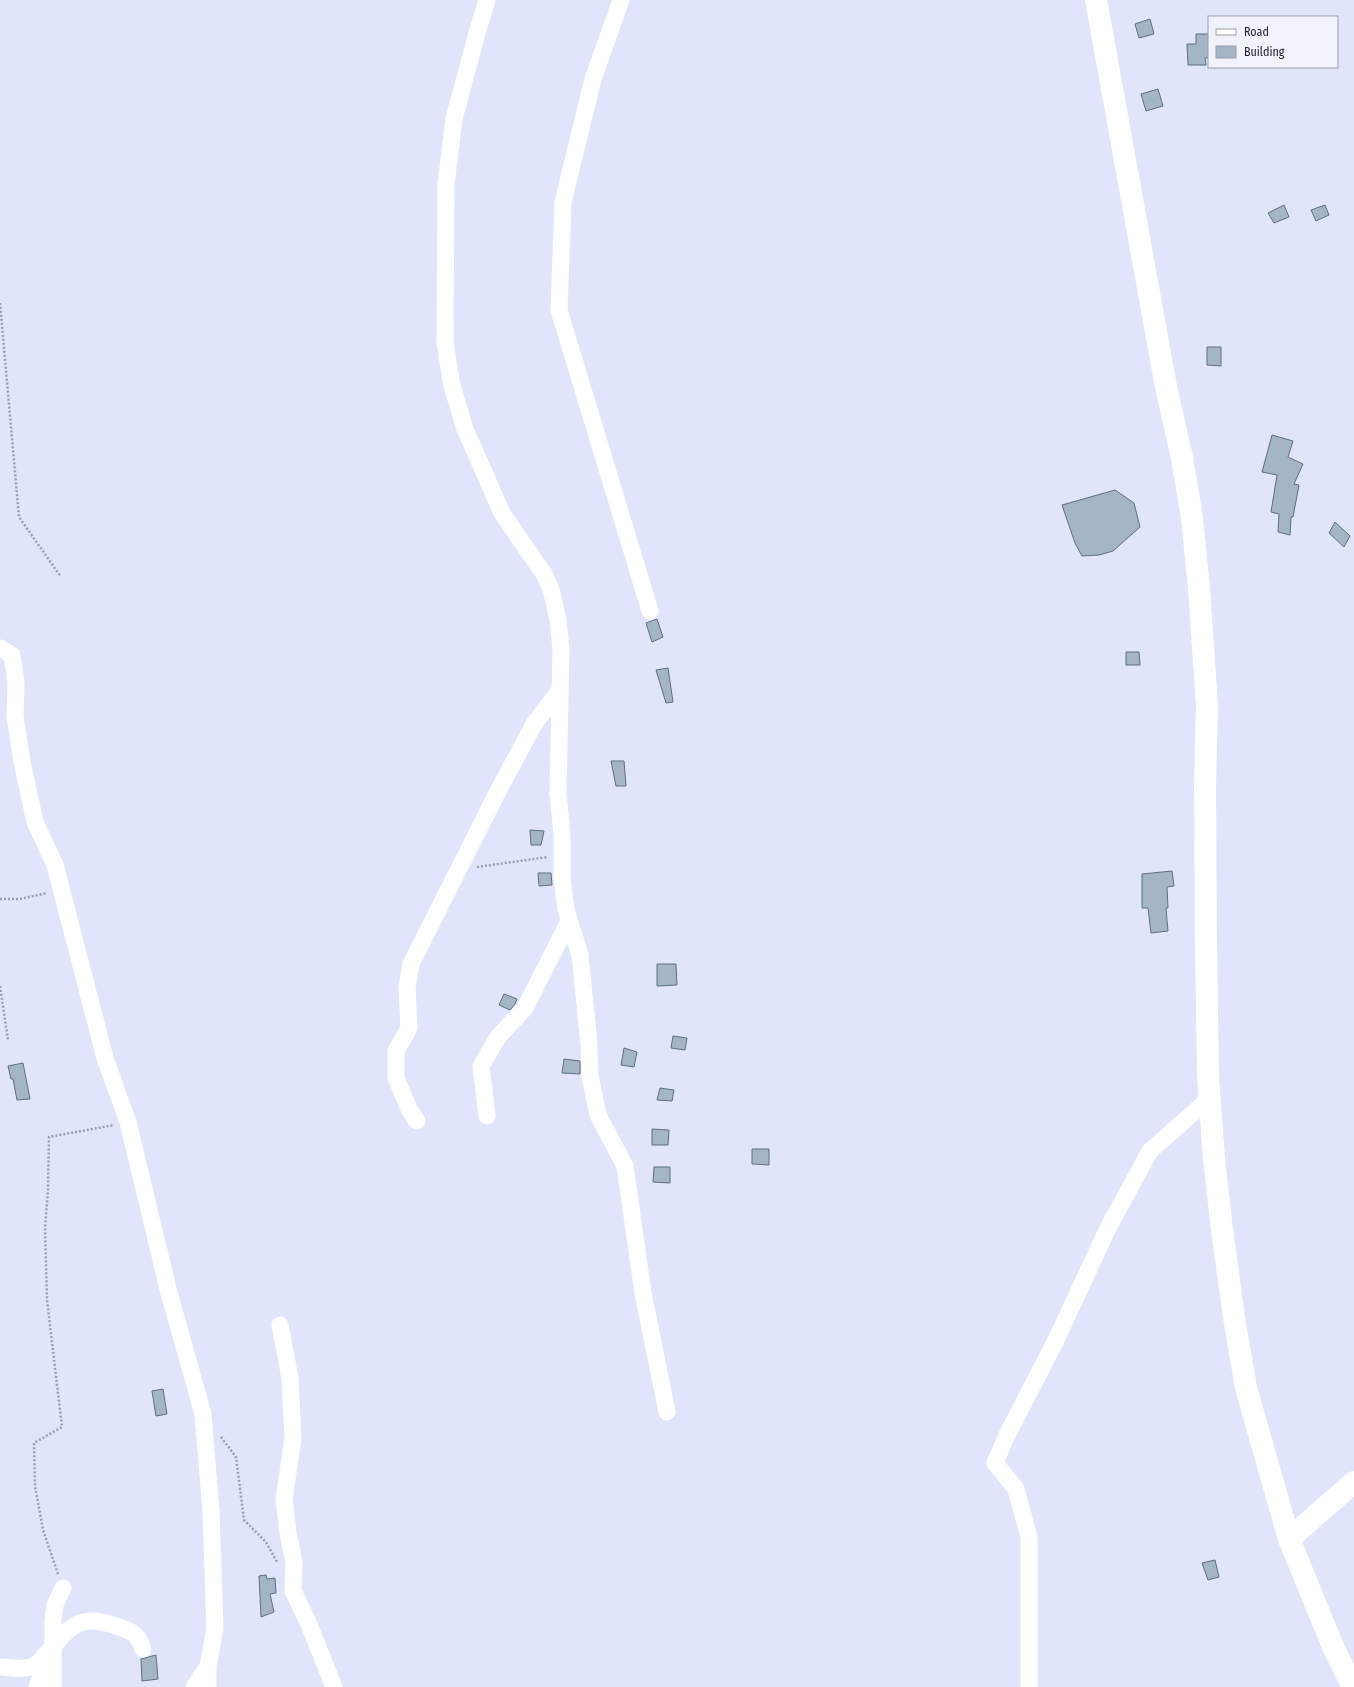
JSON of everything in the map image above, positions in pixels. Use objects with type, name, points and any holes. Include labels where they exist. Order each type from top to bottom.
[{"type":"street","points":[[487,0],[454,119],[446,184],[445,342],[452,386],[465,429],[502,513],[544,574],[551,588],[558,620],[561,649],[558,793],[562,835],[562,878],[566,910],[580,955],[589,1044],[590,1076],[598,1114],[624,1166],[643,1293],[668,1412]]},
{"type":"street","points":[[621,0],[593,79],[563,202],[559,310],[650,612]]},
{"type":"street","points":[[1096,0],[1166,387],[1182,458],[1192,518],[1199,589],[1207,705],[1205,787],[1206,934],[1210,1098],[1222,1230],[1234,1317],[1245,1381],[1289,1539],[1334,1648],[1353,1687]]},
{"type":"street","points":[[0,648],[12,655],[16,684],[16,716],[22,762],[35,822],[54,865],[105,1058],[128,1122],[168,1289],[203,1414],[212,1511],[215,1628],[208,1666],[208,1687]]},
{"type":"street","points":[[416,1121],[409,1109],[396,1078],[396,1051],[409,1028],[407,988],[411,964],[496,795],[534,724],[560,690]]},
{"type":"street","points":[[488,1116],[481,1066],[498,1037],[525,1008],[569,921]]},
{"type":"street","points":[[1029,1687],[1029,1537],[1016,1489],[995,1463],[1006,1437],[1056,1340],[1108,1228],[1150,1151],[1210,1098]]},
{"type":"street","points":[[280,1325],[290,1378],[293,1439],[284,1499],[288,1533],[294,1562],[293,1591],[308,1622],[334,1687]]},
{"type":"street","points":[[1289,1539],[1354,1482]]},
{"type":"street","points":[[53,1687],[53,1621],[55,1605],[63,1588]]},
{"type":"street","points":[[0,1667],[26,1669],[35,1666],[70,1628],[87,1620],[106,1622],[134,1633],[140,1640],[143,1648]]},
{"type":"street","points":[[37,1687],[53,1646]]},
{"type":"street","points":[[194,1687],[208,1666]]},
{"type":"path","points":[[0,303],[19,516],[61,577]]},
{"type":"path","points":[[461,867],[474,867],[562,856]]},
{"type":"path","points":[[0,899],[20,900],[61,889]]},
{"type":"path","points":[[0,986],[8,1040]]},
{"type":"path","points":[[63,1588],[43,1530],[35,1486],[34,1443],[62,1427],[47,1300],[45,1228],[48,1190],[49,1138],[128,1122]]},
{"type":"path","points":[[203,1414],[236,1457],[244,1520],[266,1542],[277,1563]]},
{"type":"building","points":[[1150,19],[1154,34],[1139,38],[1135,24]]},
{"type":"building","points":[[1196,34],[1208,34],[1208,58],[1205,58],[1206,65],[1188,65],[1187,44],[1196,44]]},
{"type":"building","points":[[1158,89],[1163,106],[1146,111],[1141,94]]},
{"type":"building","points":[[1284,205],[1289,217],[1274,223],[1268,213]]},
{"type":"building","points":[[1325,205],[1329,215],[1316,221],[1311,210]]},
{"type":"building","points":[[1207,347],[1221,347],[1221,366],[1207,365]]},
{"type":"building","points":[[1272,435],[1293,441],[1288,457],[1303,464],[1294,484],[1299,485],[1293,517],[1291,517],[1290,535],[1278,532],[1279,514],[1271,512],[1277,475],[1262,472]]},
{"type":"building","points":[[1115,490],[1134,503],[1140,527],[1113,551],[1099,555],[1082,556],[1075,543],[1062,505]]},
{"type":"building","points":[[1335,522],[1350,536],[1344,547],[1329,533]]},
{"type":"building","points":[[657,619],[663,637],[652,642],[646,623]]},
{"type":"building","points":[[1126,652],[1139,652],[1140,665],[1126,665]]},
{"type":"building","points":[[668,668],[673,702],[666,703],[656,670]]},
{"type":"building","points":[[611,761],[624,761],[626,786],[616,786]]},
{"type":"building","points":[[530,830],[544,831],[541,845],[531,845]]},
{"type":"building","points":[[1172,871],[1174,886],[1167,887],[1168,908],[1166,908],[1168,931],[1151,933],[1148,908],[1142,908],[1142,874]]},
{"type":"building","points":[[538,873],[551,873],[552,885],[539,886]]},
{"type":"building","points":[[657,964],[676,964],[677,985],[657,986]]},
{"type":"building","points":[[504,994],[517,999],[510,1010],[499,1005]]},
{"type":"building","points":[[673,1036],[687,1038],[685,1050],[671,1048]]},
{"type":"building","points":[[624,1048],[637,1052],[634,1067],[621,1065]]},
{"type":"building","points":[[564,1059],[580,1061],[580,1074],[562,1073]]},
{"type":"building","points":[[23,1063],[30,1099],[17,1100],[13,1079],[11,1079],[8,1066]]},
{"type":"building","points":[[660,1088],[674,1090],[672,1101],[657,1100]]},
{"type":"building","points":[[652,1129],[669,1130],[668,1145],[652,1145]]},
{"type":"building","points":[[752,1149],[769,1149],[769,1165],[752,1164]]},
{"type":"building","points":[[654,1167],[670,1167],[670,1183],[653,1182]]},
{"type":"building","points":[[163,1389],[167,1414],[156,1416],[152,1391]]},
{"type":"building","points":[[1215,1560],[1219,1577],[1208,1580],[1202,1563]]},
{"type":"building","points":[[266,1575],[267,1579],[275,1578],[276,1593],[270,1594],[274,1612],[261,1617],[259,1576]]},
{"type":"building","points":[[156,1655],[158,1679],[142,1681],[141,1659]]}]
